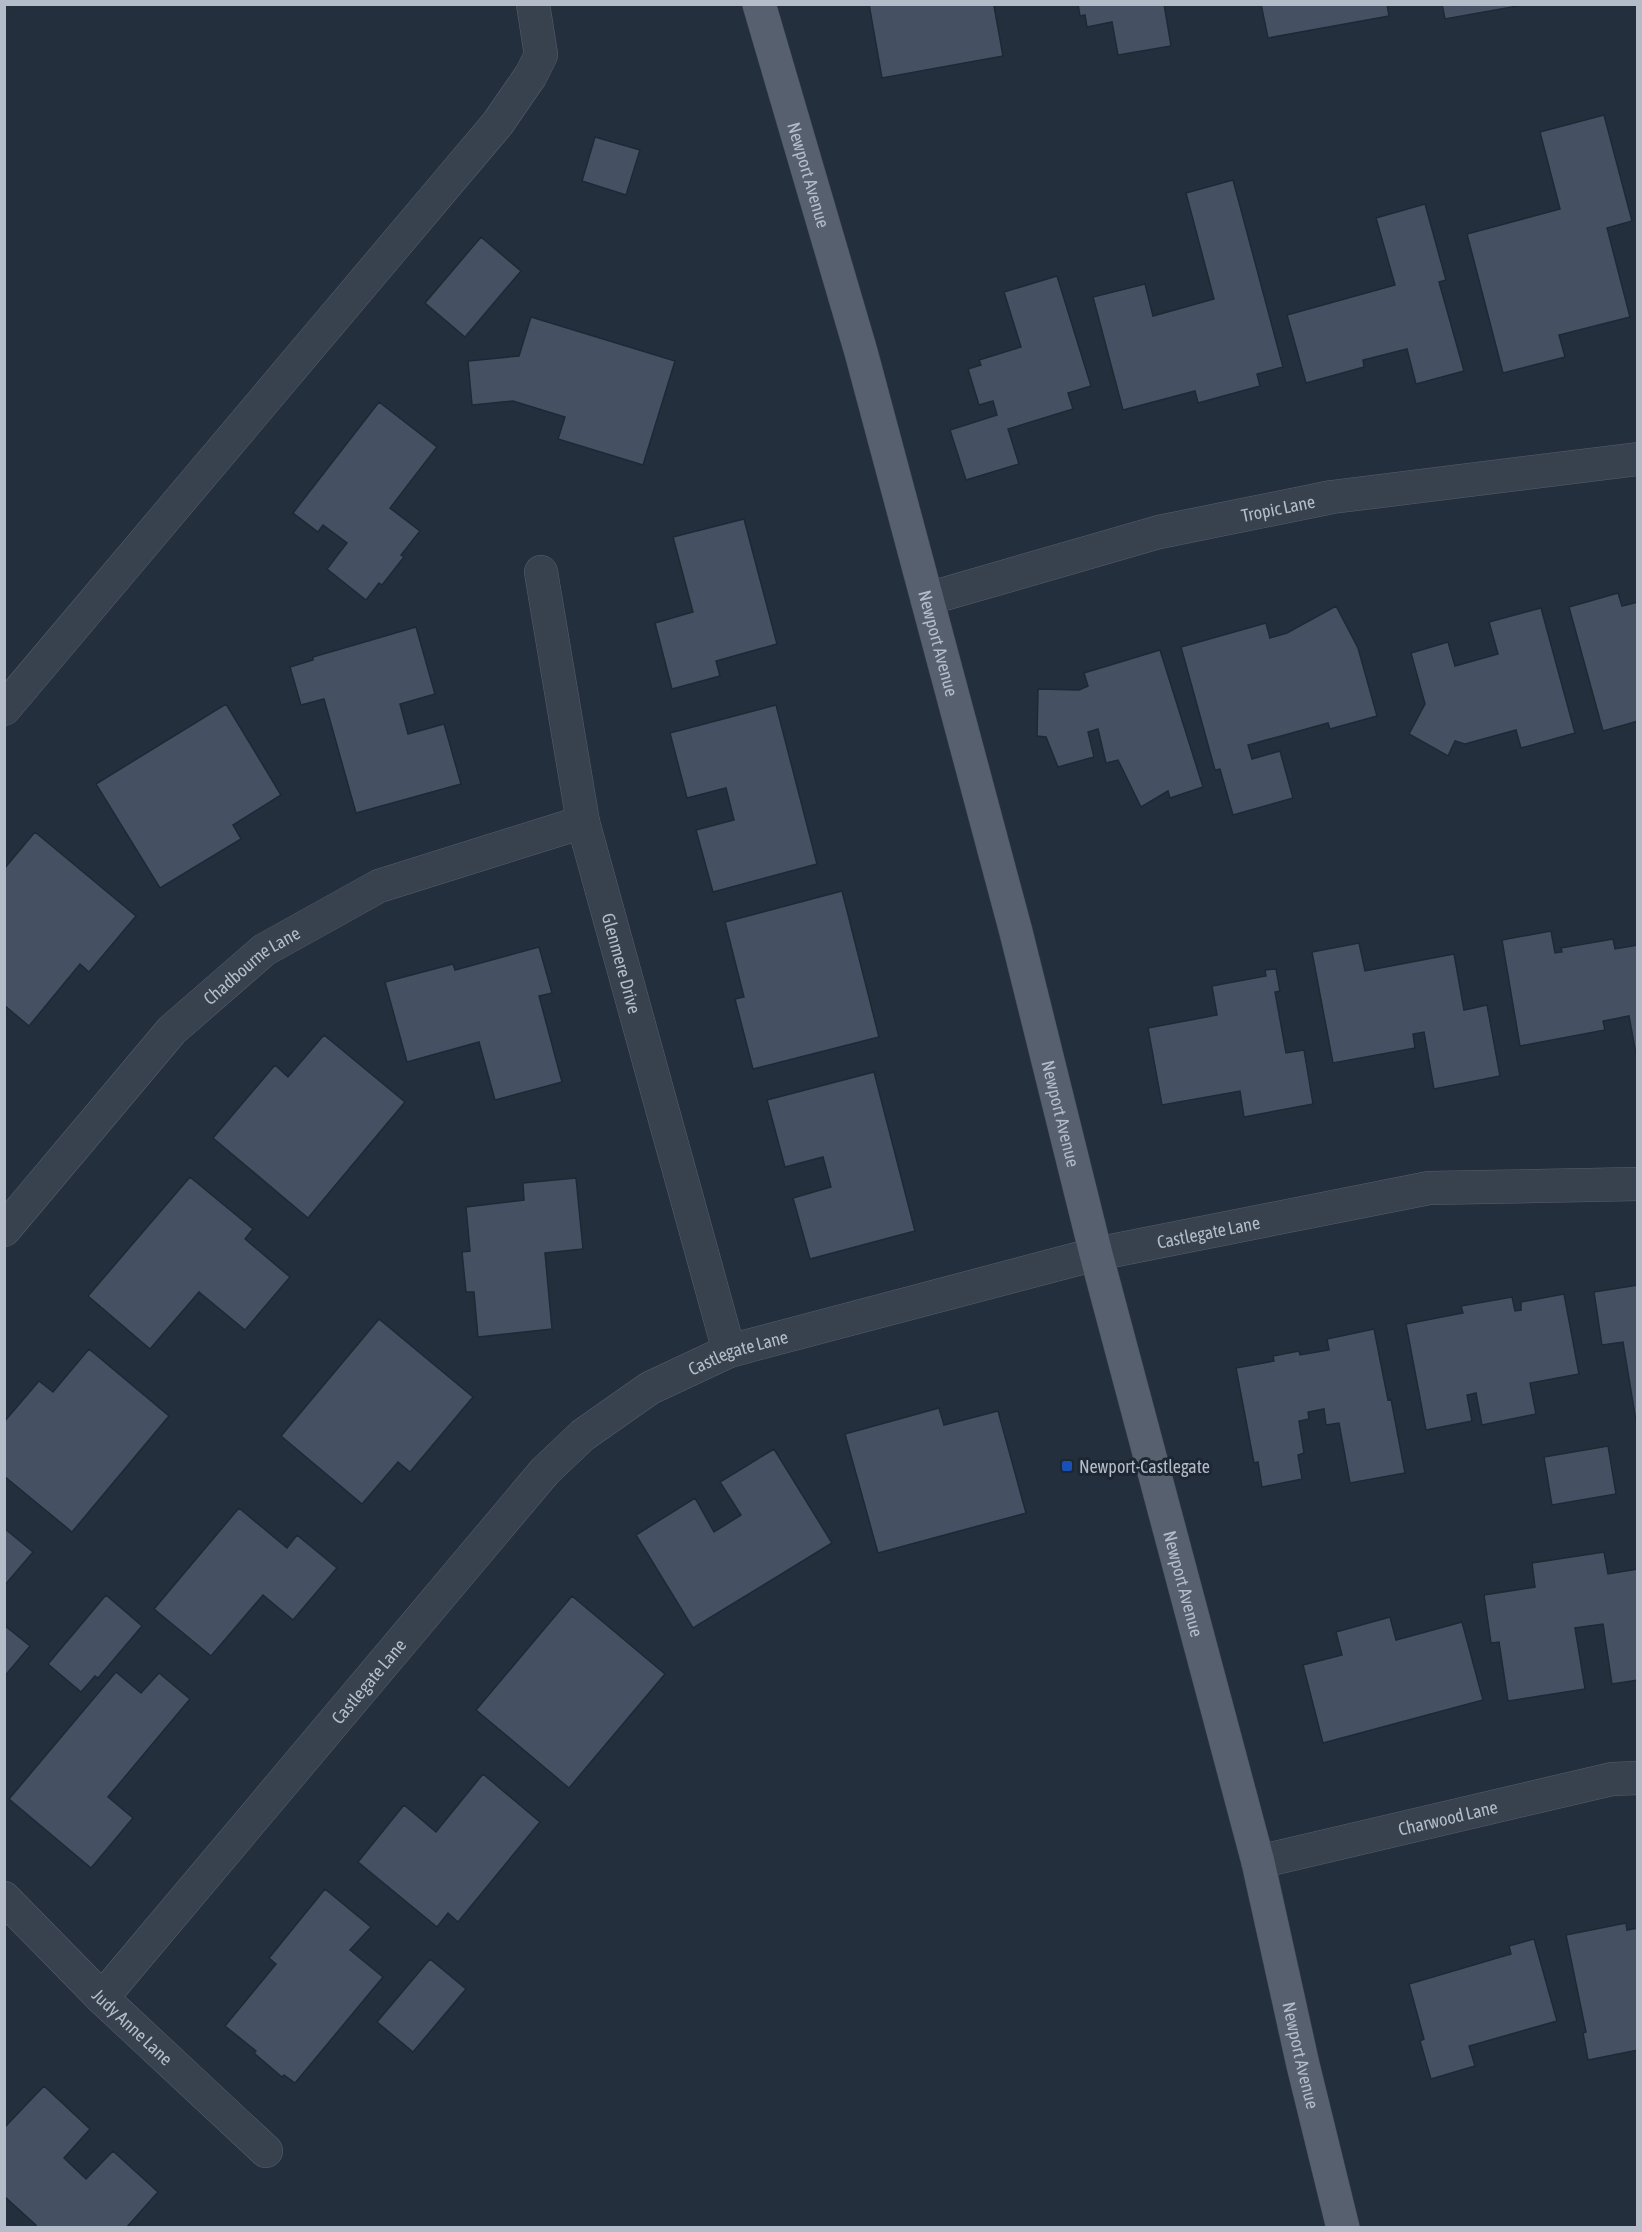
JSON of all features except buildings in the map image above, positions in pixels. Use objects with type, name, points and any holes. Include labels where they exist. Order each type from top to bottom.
[{"type":"main road","name":"Newport Avenue","points":[[759,4],[861,352],[1016,932],[1096,1254],[1258,1862],[1303,2065],[1343,2228]]},
{"type":"street","points":[[4,709],[498,123],[531,75],[541,56],[533,4]]},
{"type":"street","name":"Tropic Lane","points":[[927,599],[1159,532],[1320,500],[1638,459]]},
{"type":"street","name":"Glenmere Drive","points":[[541,572],[583,822],[729,1351]]},
{"type":"street","name":"Chadbourne Lane","points":[[4,1230],[172,1030],[264,950],[380,886],[583,822]]},
{"type":"street","name":"Castlegate Lane","points":[[102,1998],[545,1471],[583,1435],[650,1388],[729,1351],[1096,1254],[1429,1188],[1638,1184]]},
{"type":"street","name":"Charwood Lane","points":[[1258,1862],[1612,1779],[1638,1778]]},
{"type":"street","name":"Judy Anne Lane","points":[[4,1898],[102,1998],[266,2151]]},
{"type":"place","name":"Newport-Castlegate","points":[[1067,1466]]}]
